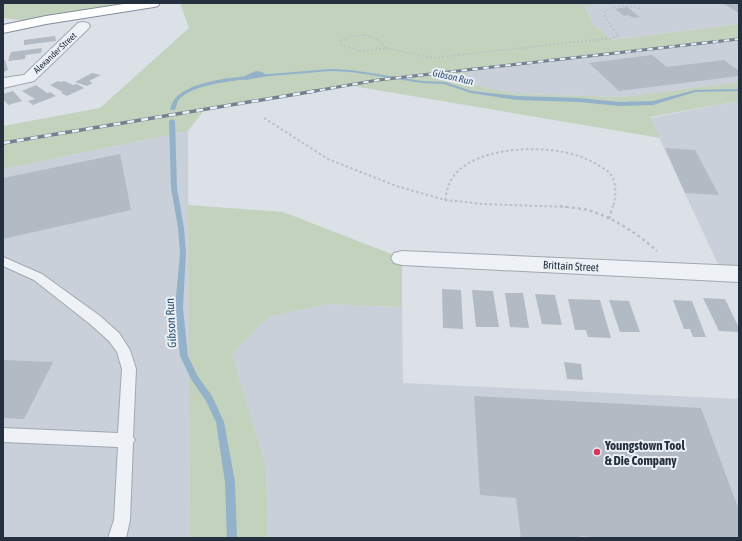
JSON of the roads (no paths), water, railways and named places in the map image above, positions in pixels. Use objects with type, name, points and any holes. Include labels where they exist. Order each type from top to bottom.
[{"type":"highway","points":[[3,30],[46,20],[154,3]]},
{"type":"street","name":"Alexander Street","points":[[3,83],[29,78],[83,26]]},
{"type":"street","name":"Brittain Street","points":[[402,258],[739,274]]},
{"type":"lane","points":[[3,261],[38,277],[96,320],[114,337],[123,350],[129,370],[122,520],[117,538]]},
{"type":"lane","points":[[3,435],[126,440]]},
{"type":"water","points":[[256,71],[262,72],[267,76],[246,80],[238,79]]},
{"type":"waterway","name":"Gibson Run","points":[[258,76],[331,70],[351,71],[422,82],[445,83],[471,92],[517,98],[579,100],[620,104],[653,103],[695,91],[739,90]]},
{"type":"waterway","name":"Gibson Run","points":[[173,109],[176,101],[183,94],[193,89],[229,79],[248,77]]},
{"type":"waterway","name":"Gibson Run","points":[[172,121],[174,188],[181,228],[183,253],[179,308],[184,356],[194,377],[209,399],[220,422],[230,482],[232,538]]},
{"type":"railway","points":[[309,92],[378,80],[739,39]]},
{"type":"railway","points":[[309,92],[315,91]]},
{"type":"railway","points":[[3,143],[309,92]]},
{"type":"place","name":"Youngstown Tool & Die Company","points":[[597,452]]}]
